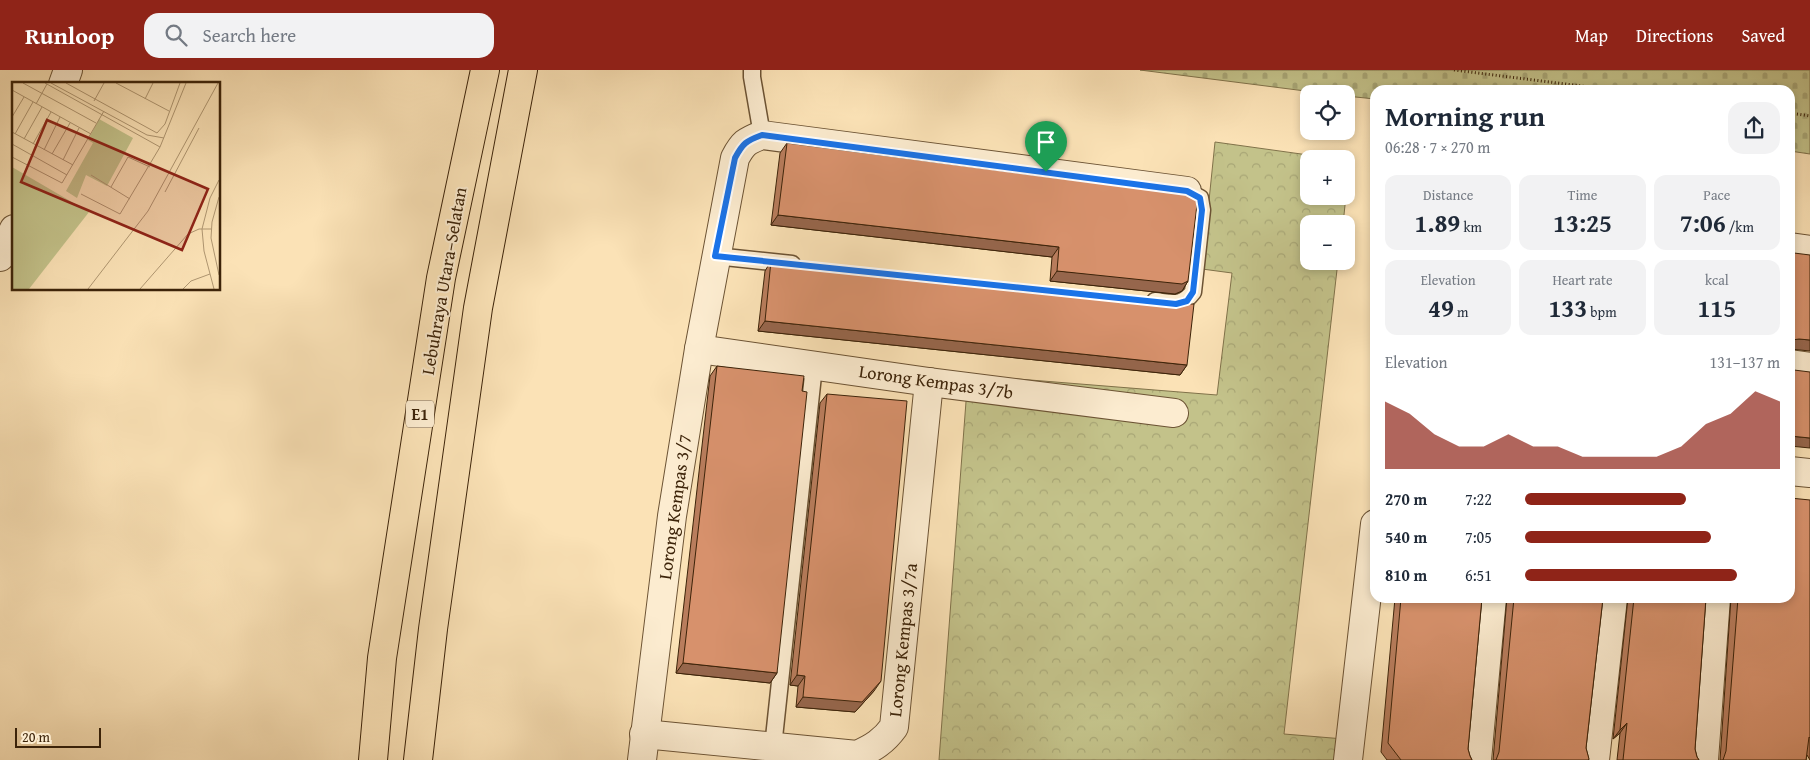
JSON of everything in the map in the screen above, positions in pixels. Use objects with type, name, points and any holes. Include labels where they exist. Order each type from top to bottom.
[{"type":"highway","name":"Lebuhraya Utara–Selatan","points":[[373,760],[382,658],[442,278],[484,70]]},
{"type":"highway","points":[[418,760],[434,619],[478,308],[523,70]]},
{"type":"street","points":[[64,82],[68,70]]},
{"type":"street","points":[[762,135],[1187,191]]},
{"type":"street","name":"Lorong Kempas 3/7","points":[[643,747],[672,516],[715,256],[735,158],[741,146],[749,140],[762,135]]},
{"type":"street","points":[[0,257],[12,233]]},
{"type":"street","points":[[1795,248],[1810,250]]},
{"type":"street","name":"Lorong Kempas 3/7b","points":[[699,349],[929,382],[1174,413]]},
{"type":"street","points":[[1795,365],[1810,367]]},
{"type":"street","name":"Lorong Kempas 3/7a","points":[[643,747],[773,746],[856,755],[875,747],[887,737],[894,727],[929,382]]},
{"type":"street","points":[[1795,472],[1810,473]]},
{"type":"street","points":[[1348,760],[1370,568]]},
{"type":"street","points":[[1477,760],[1492,603]]},
{"type":"street","points":[[1595,760],[1612,603]]},
{"type":"street","points":[[1704,760],[1716,603]]},
{"type":"lane","points":[[752,70],[762,135]]},
{"type":"lane","points":[[1137,300],[1176,304],[1187,301],[1193,292],[1202,210],[1200,198],[1187,191]]},
{"type":"lane","points":[[715,256],[804,265]]},
{"type":"lane","points":[[773,746],[814,366]]},
{"type":"path","points":[[1454,70],[1573,85]]},
{"type":"path","points":[[1795,114],[1810,116]]},
{"type":"green space","points":[[1140,70],[1810,70],[1810,154],[1795,152],[1795,85],[1370,85],[1370,98],[1355,97],[1355,85],[1300,85],[1300,90]]},
{"type":"green space","points":[[1215,142],[1300,154],[1300,205],[1345,205],[1344,215],[1300,215],[1300,270],[1337,270],[1284,734],[1344,739],[1342,760],[939,760],[968,375],[1217,395],[1232,273],[1202,269]]},
{"type":"building","points":[[787,143],[1198,196],[1188,281],[1182,284],[1057,271],[1059,247],[778,215]]},
{"type":"building","points":[[1795,253],[1810,255],[1810,340],[1795,340]]},
{"type":"building","points":[[771,261],[1194,304],[1187,365],[765,321]]},
{"type":"building","points":[[717,366],[804,376],[802,391],[807,392],[777,673],[683,663]]},
{"type":"building","points":[[1795,370],[1810,372],[1810,438],[1795,436]]},
{"type":"building","points":[[827,394],[907,401],[881,681],[862,702],[803,697],[805,676],[797,675]]},
{"type":"building","points":[[1795,498],[1810,500],[1810,738],[1806,760],[1723,760],[1726,751],[1738,603],[1795,603]]},
{"type":"building","points":[[1401,603],[1482,603],[1468,749],[1472,760],[1401,760],[1388,743]]},
{"type":"building","points":[[1514,603],[1602,603],[1586,748],[1589,759],[1496,760],[1499,752]]},
{"type":"building","points":[[1633,603],[1706,603],[1695,749],[1699,760],[1623,760],[1627,723],[1620,730]]},
{"type":"route","points":[[762,135],[1046,172],[1187,191],[1200,198],[1202,210],[1193,292],[1187,301],[1176,304],[715,256],[735,158],[741,146],[749,140],[762,135]]}]
